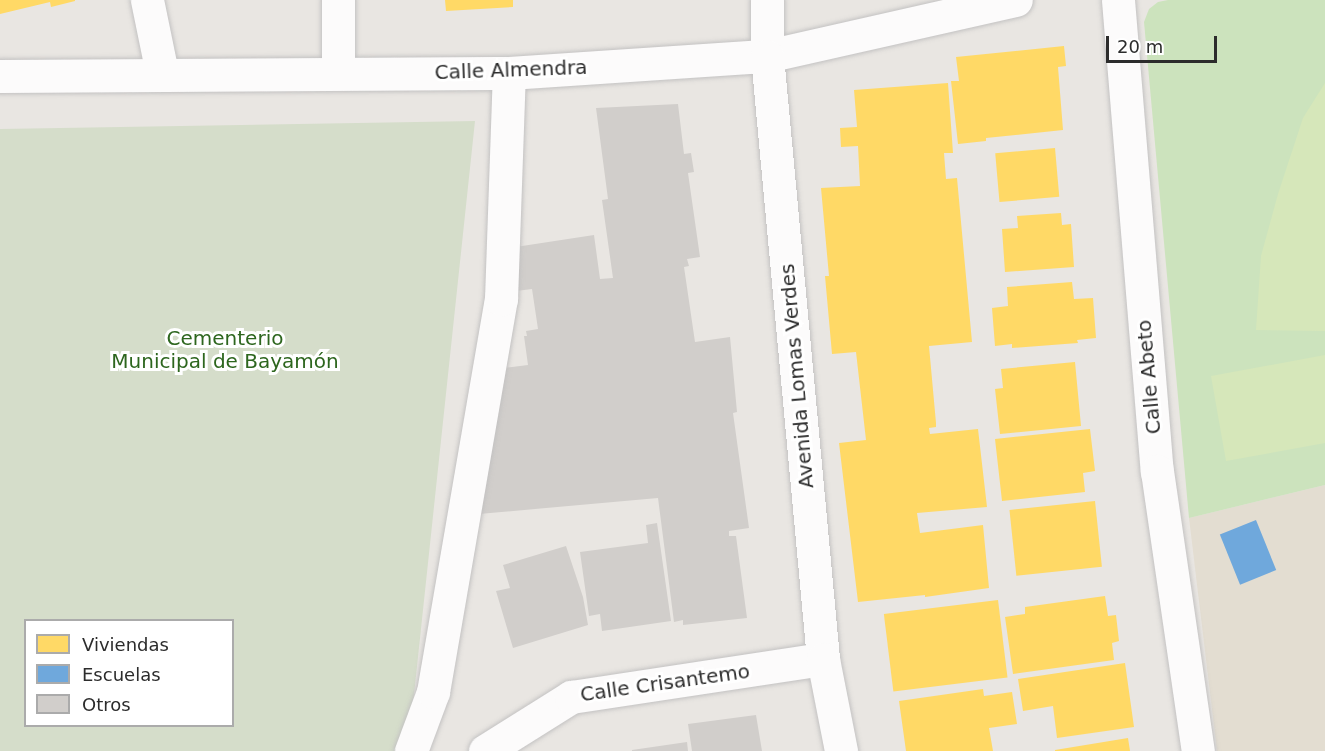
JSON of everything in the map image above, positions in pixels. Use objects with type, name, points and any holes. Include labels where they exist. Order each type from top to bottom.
[{"type":"street","points":[[147,0],[162,73]]},
{"type":"street","points":[[338,0],[338,73]]},
{"type":"street","name":"Avenida Lomas Verdes","points":[[767,0],[767,56],[823,659],[841,751]]},
{"type":"street","name":"Calle Almendra","points":[[0,76],[162,73],[509,73],[767,56],[1016,0]]},
{"type":"street","name":"Calle Abeto","points":[[1118,0],[1157,471],[1198,751]]},
{"type":"street","points":[[411,751],[433,692],[501,299],[509,73]]},
{"type":"street","name":"Calle Crisantemo","points":[[485,751],[570,697],[823,659]]},
{"type":"shaded area","points":[[1325,485],[1325,751],[1217,751],[1189,518]]},
{"type":"green space","points":[[1168,0],[1325,0],[1325,485],[1189,518],[1144,22],[1149,9],[1158,2]]},
{"type":"green space","points":[[1325,83],[1325,331],[1256,330],[1261,256],[1278,194],[1303,118]]},
{"type":"green space","name":"Cementerio Municipal de Bayamón","points":[[475,121],[408,751],[0,751],[0,129]]},
{"type":"green space","points":[[1325,355],[1325,443],[1226,461],[1211,376]]},
{"type":"building: Viviendas","points":[[0,0],[75,1],[51,7],[50,2],[0,14]]},
{"type":"building: Viviendas","points":[[445,0],[513,0],[513,7],[446,11]]},
{"type":"building: Viviendas","points":[[1064,46],[1066,66],[1058,67],[1063,130],[986,138],[986,141],[958,144],[951,81],[959,81],[956,57]]},
{"type":"building: Viviendas","points":[[948,83],[953,153],[944,153],[946,179],[957,178],[972,342],[929,346],[936,427],[929,428],[930,434],[978,429],[987,507],[917,513],[920,533],[983,525],[989,588],[925,597],[925,595],[858,602],[839,443],[866,440],[856,352],[832,354],[825,276],[829,276],[821,188],[860,186],[858,146],[841,147],[840,128],[857,127],[854,90]]},
{"type":"building: Viviendas","points":[[1055,148],[1059,197],[999,202],[995,153]]},
{"type":"building: Viviendas","points":[[1061,213],[1062,225],[1071,224],[1074,267],[1005,272],[1002,229],[1018,228],[1017,216]]},
{"type":"building: Viviendas","points":[[1072,282],[1074,299],[1093,298],[1096,338],[1077,340],[1078,343],[1012,348],[1012,344],[995,346],[992,308],[1008,306],[1007,287]]},
{"type":"building: Viviendas","points":[[1075,362],[1081,426],[1000,434],[995,389],[1003,388],[1001,369]]},
{"type":"building: Viviendas","points":[[1090,429],[1095,471],[1083,473],[1085,492],[1002,501],[995,439]]},
{"type":"building: Viviendas","points":[[1095,501],[1102,567],[1016,576],[1009,510]]},
{"type":"building: Viviendas","points":[[1105,596],[1108,616],[1116,615],[1119,641],[1112,643],[1114,660],[1013,674],[1005,617],[1025,614],[1025,607]]},
{"type":"building: Viviendas","points":[[998,600],[1008,677],[893,691],[884,614]]},
{"type":"building: Viviendas","points":[[1125,663],[1134,727],[1057,738],[1053,706],[1023,711],[1018,679]]},
{"type":"building: Viviendas","points":[[983,689],[984,696],[1012,692],[1017,724],[989,728],[993,751],[906,751],[899,701]]},
{"type":"building: Viviendas","points":[[1128,738],[1130,751],[1055,751],[1055,750]]},
{"type":"building: Escuelas","points":[[1256,520],[1276,570],[1240,585],[1220,535]]},
{"type":"building: Otros","points":[[678,104],[684,154],[691,153],[694,172],[688,173],[700,257],[687,259],[689,266],[684,267],[695,342],[730,337],[737,412],[733,413],[749,528],[729,531],[729,536],[736,536],[747,618],[683,625],[683,620],[674,622],[658,498],[479,514],[504,368],[528,365],[524,336],[527,336],[526,331],[538,329],[532,289],[507,292],[509,248],[594,235],[600,279],[613,278],[602,200],[608,199],[596,108]]},
{"type":"building: Otros","points":[[657,523],[671,621],[602,631],[600,614],[589,616],[580,552],[648,543],[646,525]]},
{"type":"building: Otros","points":[[566,546],[583,597],[588,625],[513,648],[496,591],[510,588],[503,565]]},
{"type":"building: Otros","points":[[756,715],[762,751],[692,751],[688,724]]},
{"type":"building: Otros","points":[[687,742],[688,751],[632,751],[632,750]]}]
